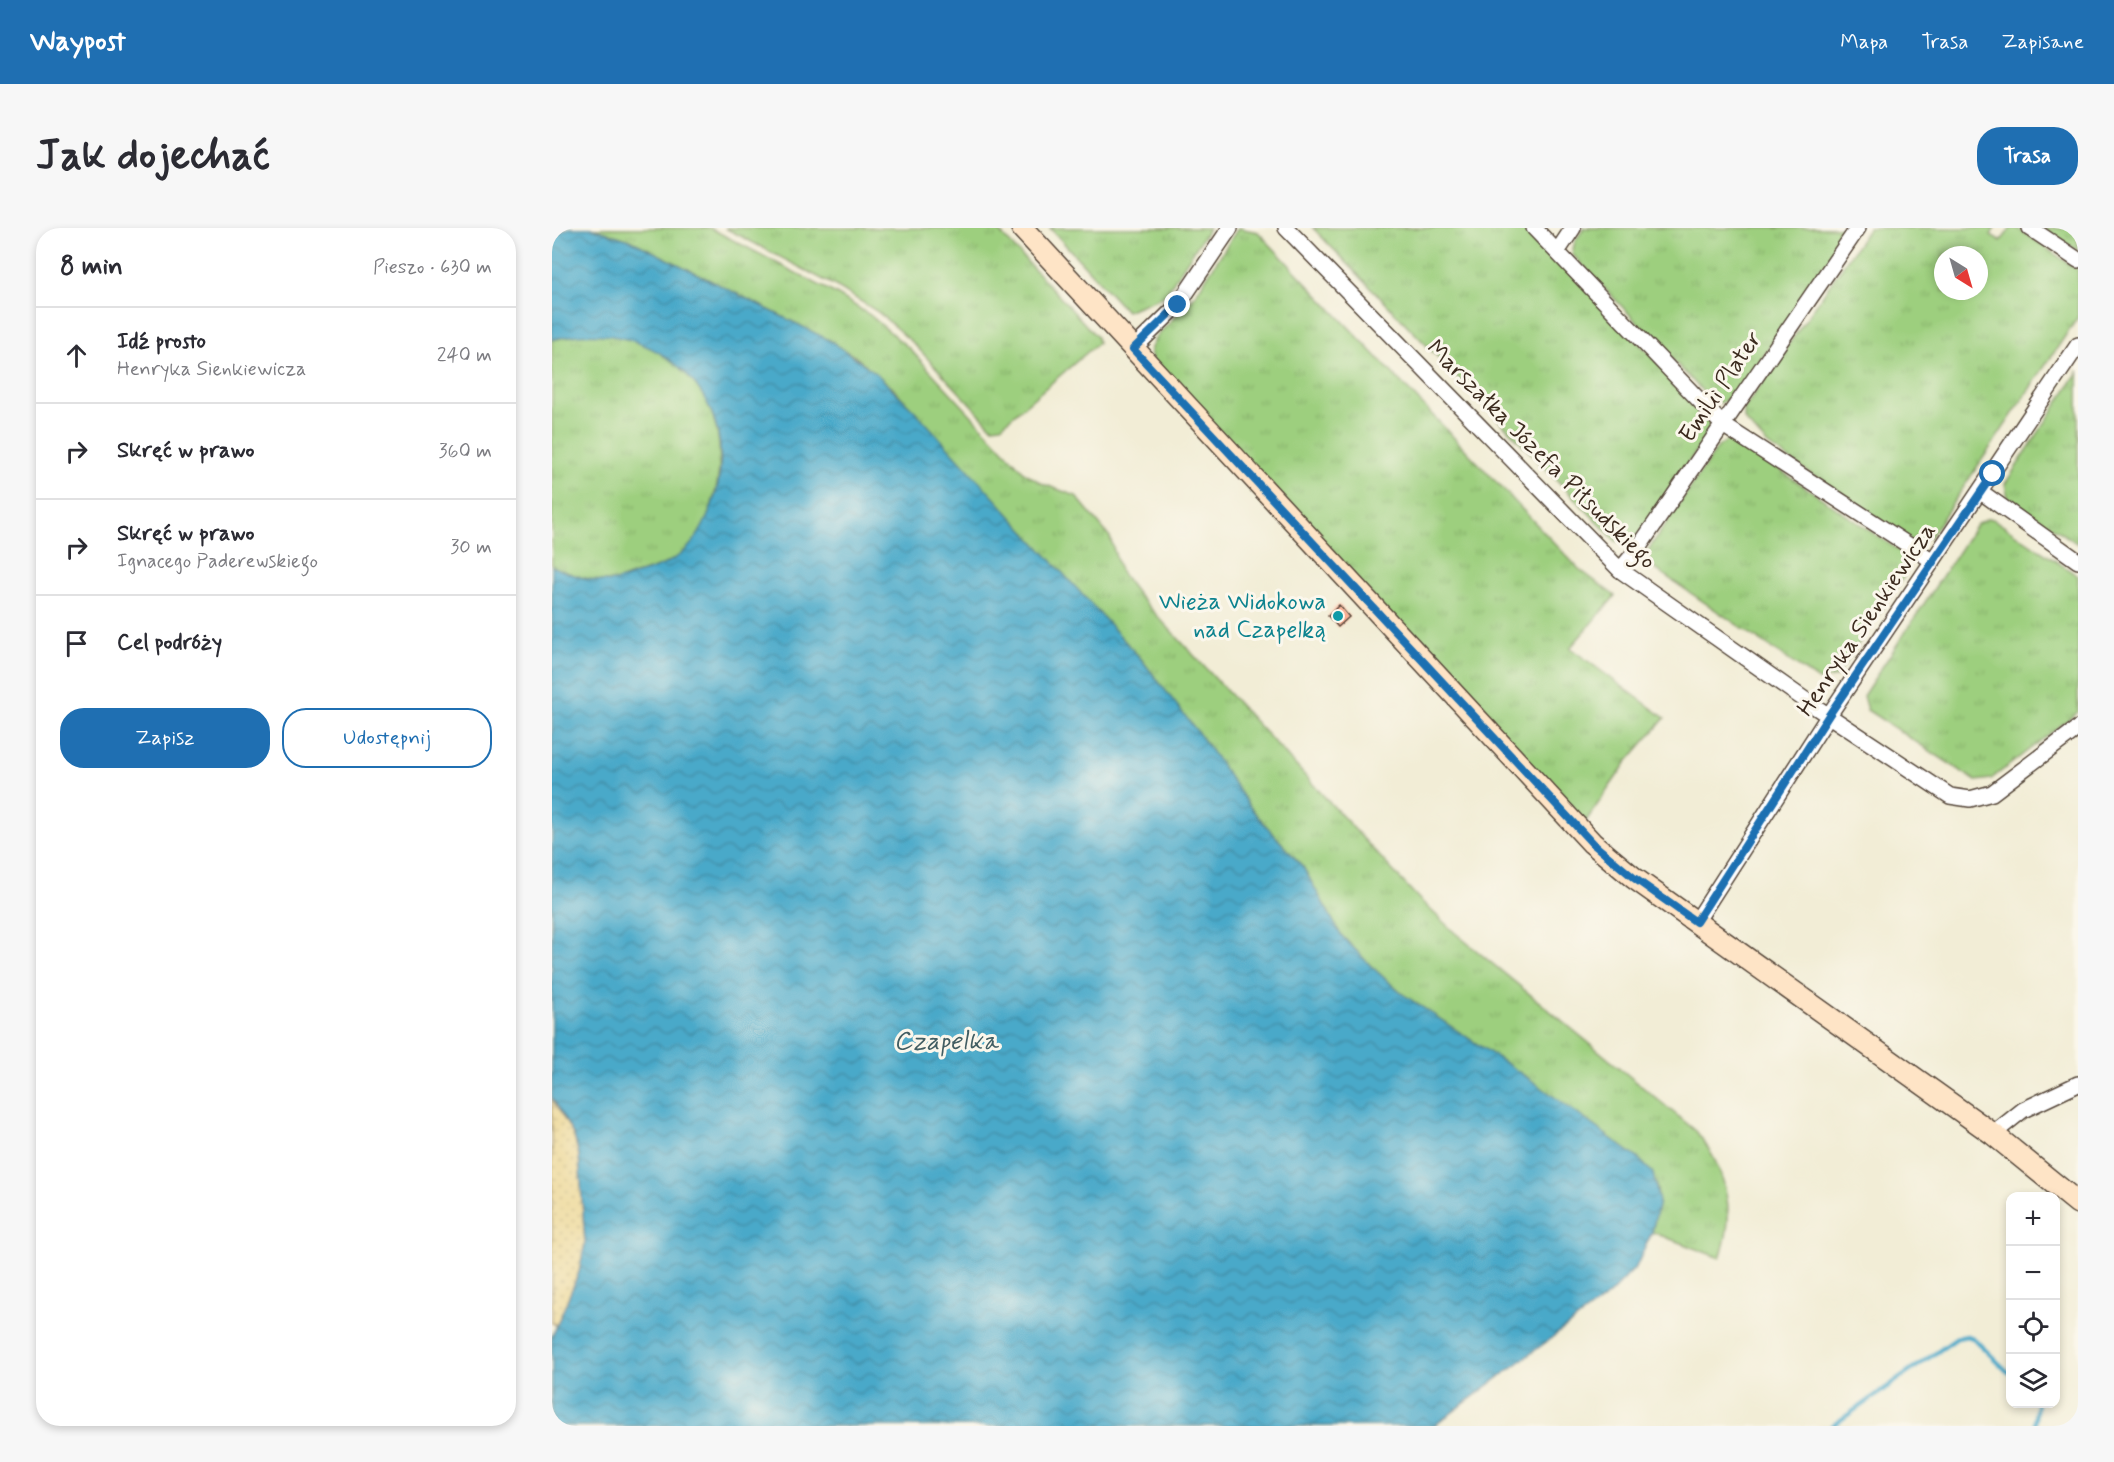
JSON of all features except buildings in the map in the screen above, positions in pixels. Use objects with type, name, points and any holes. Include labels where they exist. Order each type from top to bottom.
[{"type":"street","points":[[1022,228],[1592,843],[1634,878],[1994,1134],[2078,1203]]},
{"type":"street","points":[[1133,349],[1178,305],[1230,228]]},
{"type":"street","name":"Marszałka Józefa Piłsudskiego","points":[[1286,228],[1620,570],[1950,796],[1970,799],[1992,793],[2078,728]]},
{"type":"street","points":[[1534,228],[1723,425],[1933,561]]},
{"type":"street","points":[[1557,252],[1573,228]]},
{"type":"street","name":"Emilii Plater","points":[[1620,570],[1636,551],[1858,228]]},
{"type":"street","points":[[2030,228],[2078,260]]},
{"type":"street","name":"Henryka Sienkiewicza","points":[[1696,922],[1829,715],[2078,345]]},
{"type":"street","points":[[1981,492],[2078,561]]},
{"type":"street","points":[[1994,1134],[2023,1110],[2078,1084]]},
{"type":"green space","points":[[592,228],[710,228],[838,295],[870,315],[910,349],[1025,473],[1043,484],[1076,496],[1110,537],[1120,571],[1138,595],[1419,899],[1454,932],[1696,1131],[1715,1160],[1726,1192],[1728,1224],[1720,1258],[1652,1232],[1658,1193],[1653,1176],[1639,1159],[1534,1082],[1401,993],[1341,935],[1303,867],[1254,812],[1142,660],[893,388],[855,356],[803,327],[630,240]]},
{"type":"green space","points":[[725,228],[996,228],[1097,337],[1098,343],[1001,426],[992,427],[914,344],[878,312],[841,289]]},
{"type":"green space","points":[[1050,228],[1209,228],[1164,296],[1126,311]]},
{"type":"green space","points":[[1238,228],[1258,232],[1579,569],[1615,596],[1570,648],[1665,718],[1626,763],[1584,824],[1152,360],[1150,350],[1156,337],[1194,297]]},
{"type":"green space","points":[[1313,228],[1528,228],[1710,417],[1710,431],[1632,544],[1616,541]]},
{"type":"green space","points":[[1584,228],[1851,228],[1737,394],[1721,403],[1711,400],[1572,254],[1575,241]]},
{"type":"green space","points":[[1869,228],[1995,228],[1991,235],[2001,241],[2011,228],[2017,228],[2078,270],[2078,317],[1930,537],[1915,537],[1912,541],[1768,445],[1744,419],[1744,409]]},
{"type":"green space","points":[[2043,228],[2078,228],[2078,251]]},
{"type":"green space","points":[[585,333],[630,339],[652,347],[671,359],[700,390],[710,408],[719,447],[716,489],[706,523],[698,540],[668,563],[614,581],[590,579],[552,566],[552,340]]},
{"type":"green space","points":[[2078,372],[2078,544],[2008,497],[2005,484]]},
{"type":"green space","points":[[1729,439],[1737,441],[1904,554],[1905,575],[1836,677],[1818,680],[1654,568],[1646,553],[1718,447]]},
{"type":"green space","points":[[1986,519],[1993,519],[2078,576],[2078,712],[1991,779],[1976,781],[1867,710],[1863,696],[1976,525]]},
{"type":"sand","points":[[552,1098],[574,1136],[579,1155],[585,1244],[579,1272],[558,1326],[552,1323]]},
{"type":"water","name":"Czapelka","points":[[569,228],[592,228],[630,240],[831,341],[875,372],[917,413],[1142,660],[1203,739],[1254,812],[1303,867],[1341,935],[1371,966],[1401,993],[1534,1082],[1639,1159],[1653,1173],[1659,1202],[1652,1232],[1636,1267],[1609,1295],[1434,1426],[552,1426],[552,1337],[579,1272],[585,1244],[579,1155],[574,1136],[552,1097],[552,566],[598,581],[614,581],[667,563],[686,550],[701,531],[712,505],[720,467],[718,431],[705,399],[685,373],[658,352],[626,339],[590,334],[552,340],[552,235]]},
{"type":"waterway","points":[[1832,1426],[1957,1338],[1967,1336],[1973,1338],[2006,1370]]},
{"type":"waterway","points":[[2034,1426],[2036,1408]]},
{"type":"place","name":"Wieża Widokowa nad Czapelką","points":[[1338,616]]},
{"type":"route","points":[[1178,305],[1133,349],[1592,843],[1634,878],[1696,922],[1829,715],[1993,474]]}]
